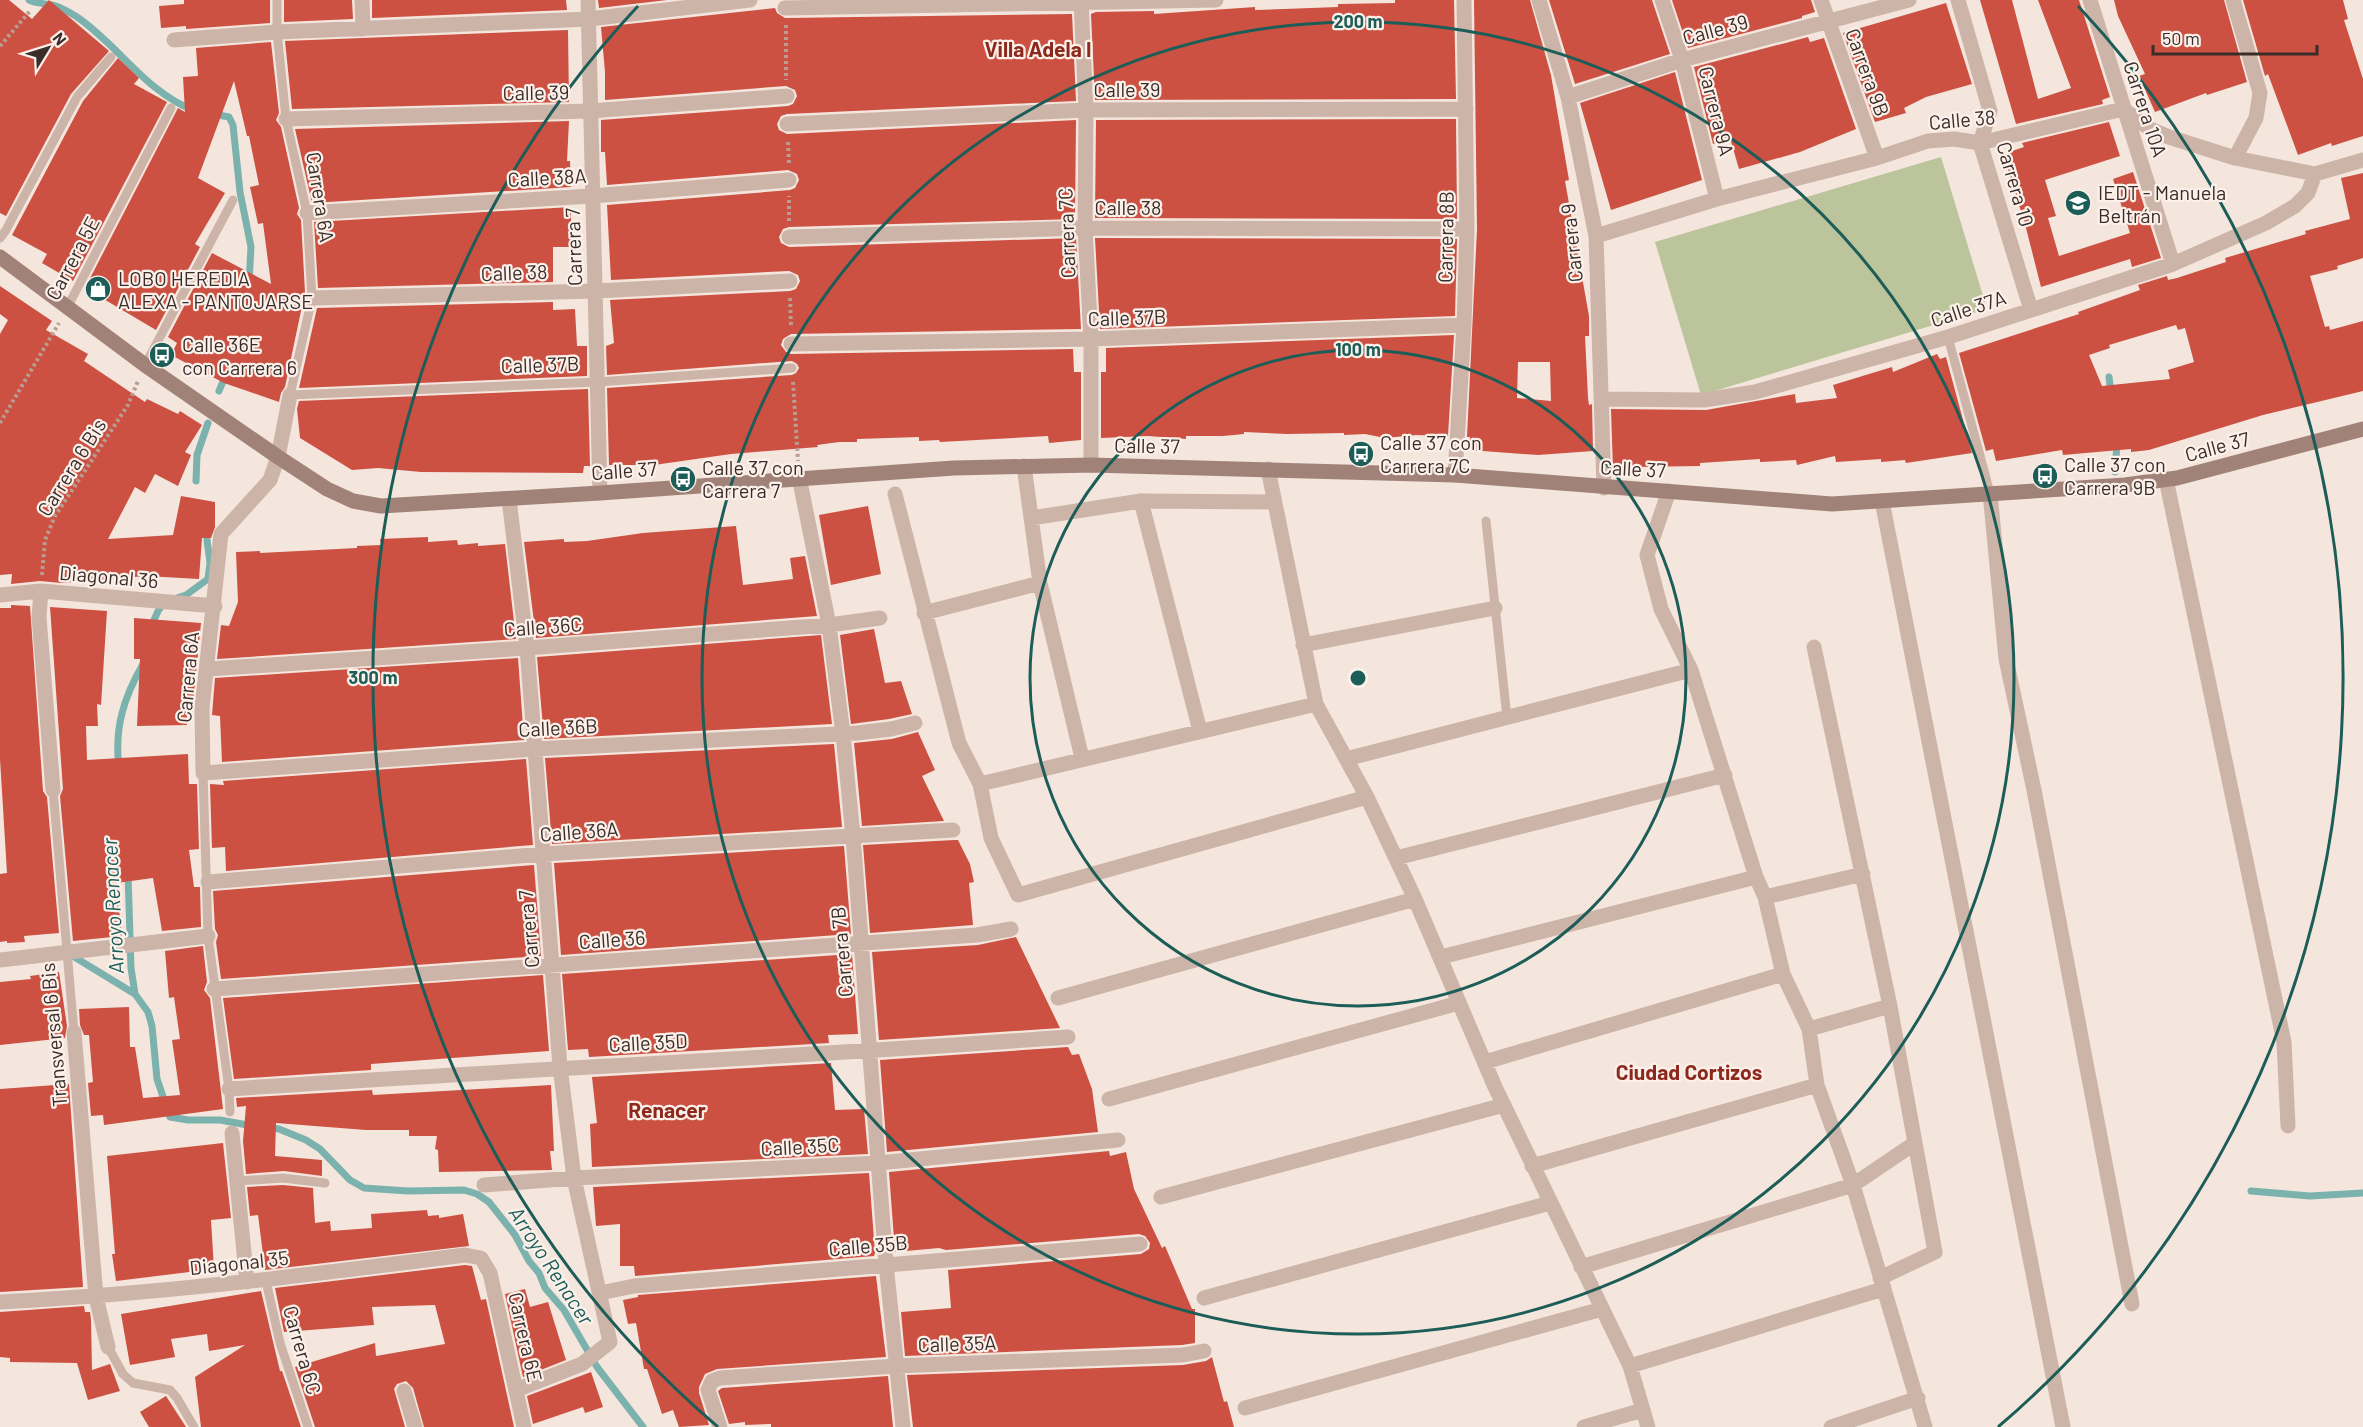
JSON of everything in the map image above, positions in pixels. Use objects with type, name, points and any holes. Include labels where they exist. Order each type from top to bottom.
[{"type":"main road","name":"Calle 37","points":[[0,257],[146,365],[278,457],[327,489],[353,501],[381,506],[954,468],[1091,465],[1455,475],[1832,504],[2125,485],[2166,479],[2363,429]]},
{"type":"street","points":[[362,0],[363,29]]},
{"type":"street","name":"Carrera 7","points":[[588,0],[600,493]]},
{"type":"street","points":[[174,40],[277,32],[589,19],[750,0]]},
{"type":"street","points":[[785,8],[1216,0]]},
{"type":"street","name":"Carrera 8B","points":[[1455,475],[1467,229],[1464,0]]},
{"type":"street","name":"Carrera 9","points":[[1539,0],[1568,97],[1596,236],[1604,488]]},
{"type":"street","name":"Carrera 9A","points":[[1662,0],[1682,60],[1717,199]]},
{"type":"street","name":"Carrera 9B","points":[[1821,0],[1877,158]]},
{"type":"street","name":"Calle 39","points":[[1568,97],[1682,60],[1910,0]]},
{"type":"street","name":"Carrera 10","points":[[1959,0],[1990,111],[1980,143],[2031,310]]},
{"type":"street","name":"Carrera 10A","points":[[2090,0],[2173,264]]},
{"type":"street","points":[[2233,0],[2260,93],[2256,118],[2235,158]]},
{"type":"street","name":"Carrera 7C","points":[[1081,2],[1086,110],[1085,228],[1091,339],[1091,465]]},
{"type":"street","name":"Calle 39","points":[[286,119],[590,111],[787,96]]},
{"type":"street","name":"Calle 39","points":[[787,124],[1086,110],[1466,109]]},
{"type":"street","points":[[2123,109],[2150,129],[2235,158],[2315,174],[2363,160]]},
{"type":"street","name":"Calle 38","points":[[1596,236],[1717,199],[1877,158],[1928,141],[1954,139],[1980,143],[2123,109]]},
{"type":"street","name":"Calle 37A","points":[[1602,399],[1704,399],[1755,392],[1948,337],[2173,264],[2266,223],[2295,206],[2308,193],[2315,174]]},
{"type":"street","name":"Calle 38A","points":[[307,213],[592,196],[789,180]]},
{"type":"street","name":"Calle 38","points":[[789,237],[1085,228],[1467,229]]},
{"type":"street","name":"Calle 38","points":[[312,298],[596,291],[790,281]]},
{"type":"street","name":"Calle 37B","points":[[791,344],[1091,339],[1464,325]]},
{"type":"street","name":"Carrera 6A","points":[[202,773],[202,708],[215,606],[221,534],[270,480],[278,457],[290,395]]},
{"type":"street","points":[[1024,466],[1040,583],[1082,758]]},
{"type":"street","points":[[1268,469],[1316,704],[1367,797],[1396,858],[1532,1166],[1630,1366],[1648,1427]]},
{"type":"street","name":"Carrera 7B","points":[[799,477],[829,625],[843,734],[871,1052],[886,1264],[903,1427]]},
{"type":"street","points":[[2166,479],[2284,1042],[2288,1126]]},
{"type":"street","points":[[1669,491],[1647,555],[1661,609],[1691,670],[1756,877],[1765,897],[1783,974],[1809,1029],[1817,1085],[1853,1185],[1925,1427]]},
{"type":"street","points":[[1990,493],[2006,658],[2034,790],[2132,1304]]},
{"type":"street","points":[[895,494],[959,743],[980,784],[991,838],[1018,895],[1367,797]]},
{"type":"street","name":"Carrera 7","points":[[509,499],[527,648],[560,1067],[574,1178],[610,1333],[610,1342],[582,1364],[516,1390]]},
{"type":"street","points":[[1031,518],[1141,501],[1274,502]]},
{"type":"street","points":[[1141,501],[1200,731]]},
{"type":"street","points":[[1882,501],[2063,1427]]},
{"type":"street","points":[[924,613],[1040,583]]},
{"type":"street","name":"Diagonal 36","points":[[0,595],[41,591],[215,606]]},
{"type":"street","name":"Transversal 6 Bis","points":[[41,591],[39,617],[53,790]]},
{"type":"street","points":[[1303,645],[1495,608]]},
{"type":"street","name":"Calle 36C","points":[[208,669],[527,648],[829,625],[880,618]]},
{"type":"street","points":[[1630,1366],[1882,1284],[1935,1252],[1890,1006],[1814,647]]},
{"type":"street","points":[[1346,759],[1691,670]]},
{"type":"street","points":[[980,784],[1316,704]]},
{"type":"street","name":"Calle 36B","points":[[202,773],[534,749],[843,734],[891,729],[915,723]]},
{"type":"street","points":[[1396,858],[1725,775]]},
{"type":"street","name":"Calle 36A","points":[[208,882],[543,855],[953,830]]},
{"type":"street","points":[[1765,897],[1863,874]]},
{"type":"street","points":[[1441,957],[1756,877]]},
{"type":"street","points":[[1058,998],[1415,899]]},
{"type":"street","name":"Calle 36","points":[[214,989],[860,944],[977,935],[1011,929]]},
{"type":"street","points":[[0,960],[208,936]]},
{"type":"street","points":[[1485,1062],[1783,974]]},
{"type":"street","points":[[1109,1099],[1459,1003]]},
{"type":"street","points":[[1809,1029],[1890,1006]]},
{"type":"street","name":"Transversal 6 Bis","points":[[74,1032],[96,1297],[108,1347]]},
{"type":"street","name":"Calle 35D","points":[[229,1089],[560,1067],[871,1052],[1068,1037]]},
{"type":"street","points":[[1532,1166],[1817,1085]]},
{"type":"street","points":[[1161,1197],[1504,1105]]},
{"type":"street","points":[[232,1133],[247,1282]]},
{"type":"street","name":"Calle 35C","points":[[484,1185],[574,1178],[878,1163],[1118,1140]]},
{"type":"street","points":[[1581,1267],[1853,1185],[1915,1143]]},
{"type":"street","points":[[1204,1298],[1550,1203]]},
{"type":"street","name":"Calle 35B","points":[[600,1293],[634,1286],[1140,1244]]},
{"type":"street","name":"Diagonal 35","points":[[0,1302],[96,1297],[266,1281],[465,1255],[481,1258]]},
{"type":"street","name":"Carrera 6E","points":[[481,1258],[490,1273],[524,1427]]},
{"type":"street","points":[[1245,1408],[1602,1309]]},
{"type":"street","name":"Calle 35A","points":[[720,1427],[708,1390],[712,1381],[720,1378],[896,1366],[1183,1355],[1204,1351]]},
{"type":"street","points":[[404,1391],[415,1427]]},
{"type":"street","points":[[1831,1427],[1918,1398]]},
{"type":"street","points":[[1584,1427],[1643,1410]]},
{"type":"lane","name":"Carrera 6A","points":[[277,0],[277,32],[286,119],[307,213],[312,298],[290,395]]},
{"type":"lane","points":[[0,238],[77,97],[111,57]]},
{"type":"lane","name":"Carrera 5E","points":[[67,308],[171,108]]},
{"type":"lane","points":[[146,365],[233,200]]},
{"type":"lane","points":[[1948,337],[1990,493]]},
{"type":"lane","name":"Calle 37B","points":[[290,395],[598,382],[792,369]]},
{"type":"lane","points":[[1486,521],[1507,718]]},
{"type":"lane","points":[[202,773],[208,882],[208,936],[229,1089],[230,1112]]},
{"type":"lane","name":"Transversal 6 Bis","points":[[53,790],[74,1032]]},
{"type":"lane","points":[[237,1181],[283,1178],[325,1183]]},
{"type":"lane","name":"Carrera 6C","points":[[266,1281],[280,1343],[308,1427]]},
{"type":"lane","name":"Transversal 6 Bis","points":[[108,1347],[123,1374],[133,1383],[170,1390],[194,1427]]},
{"type":"path","points":[[0,46],[31,10]]},
{"type":"path","name":"Carrera 5E","points":[[0,423],[67,308]]},
{"type":"path","name":"Carrera 6 Bis","points":[[41,591],[45,540],[55,516],[128,405],[146,365]]},
{"type":"green space","points":[[1941,157],[1987,309],[1701,395],[1655,242]]},
{"type":"building","points":[[0,0],[9,0],[32,19],[49,0],[109,51],[71,94],[6,216],[0,213]]},
{"type":"building","points":[[184,0],[270,0],[270,23],[186,29],[186,26],[161,28],[159,6],[184,4]]},
{"type":"building","points":[[284,0],[352,0],[353,19],[284,22]]},
{"type":"building","points":[[372,0],[566,0],[567,10],[372,18]]},
{"type":"building","points":[[598,0],[667,0],[599,8]]},
{"type":"building","points":[[1395,0],[1454,0],[1456,99],[1095,100],[1091,14],[1096,12],[1154,11],[1154,14],[1255,7],[1255,10],[1338,7],[1338,4],[1395,3]]},
{"type":"building","points":[[1474,0],[1530,0],[1551,75],[1569,180],[1565,181],[1589,316],[1589,336],[1585,336],[1588,398],[1589,405],[1592,404],[1593,451],[1538,455],[1469,450],[1470,437],[1467,437],[1477,229]],"holes":[[[1518,362],[1550,362],[1551,401],[1517,398]]]},
{"type":"building","points":[[1549,0],[1652,0],[1670,54],[1575,84]]},
{"type":"building","points":[[1672,0],[1811,0],[1815,12],[1802,16],[1802,18],[1688,48]]},
{"type":"building","points":[[1980,0],[2012,0],[2038,99],[2071,88],[2038,0],[2079,0],[2110,97],[2102,100],[2103,104],[2016,124]]},
{"type":"building","points":[[2114,0],[2224,0],[2247,82],[2207,95],[2206,93],[2155,112],[2139,76],[2145,74],[2118,16]]},
{"type":"building","points":[[2243,0],[2343,0],[2348,19],[2344,20],[2363,79],[2363,136],[2332,146],[2331,143],[2298,155],[2268,74],[2265,76]]},
{"type":"building","points":[[1946,3],[1972,84],[1926,97],[1904,108],[1906,113],[1875,122],[1843,33]]},
{"type":"building","points":[[775,8],[777,13],[785,18],[1072,14],[1076,101],[787,114],[781,116],[777,124],[779,130],[787,134],[1076,120],[1075,219],[789,227],[783,229],[779,237],[781,243],[789,247],[1076,238],[1081,329],[791,334],[783,339],[781,345],[786,352],[791,354],[1073,349],[1074,372],[1081,372],[1081,440],[1049,443],[1048,436],[940,442],[939,440],[919,441],[919,437],[857,439],[857,442],[839,442],[817,445],[818,447],[731,454],[654,465],[609,465],[607,388],[792,375],[799,368],[792,361],[607,375],[606,346],[614,343],[610,300],[790,291],[796,289],[800,281],[798,275],[789,271],[611,280],[607,205],[790,190],[795,188],[799,180],[797,174],[788,170],[607,185],[605,152],[601,152],[601,120],[788,106],[793,104],[797,96],[795,90],[786,86],[605,100],[601,27]]},
{"type":"building","points":[[568,30],[569,102],[292,109],[285,41]]},
{"type":"building","points":[[1808,37],[1810,42],[1824,38],[1856,129],[1800,152],[1739,169],[1730,138],[1713,144],[1694,67]]},
{"type":"building","points":[[271,42],[279,113],[276,120],[281,127],[299,208],[297,214],[301,220],[305,292],[285,387],[279,402],[224,383],[171,355],[177,343],[168,337],[212,253],[271,284],[263,223],[258,224],[250,187],[259,185],[234,81],[198,178],[225,193],[195,244],[200,247],[156,330],[85,288],[178,108],[185,112],[183,77],[198,76],[196,48]]},
{"type":"building","points":[[118,58],[139,78],[134,84],[167,102],[73,281],[42,263],[47,254],[12,235],[83,101]]},
{"type":"building","points":[[1675,72],[1702,180],[1611,210],[1580,103]]},
{"type":"building","points":[[1456,119],[1457,219],[1095,218],[1096,120]]},
{"type":"building","points":[[569,121],[567,161],[570,161],[571,187],[312,203],[295,129]]},
{"type":"building","points":[[2109,122],[2120,156],[2045,180],[2056,216],[2048,218],[2059,256],[2130,233],[2113,179],[2133,172],[2161,258],[2132,267],[2130,259],[2041,287],[2025,224],[2003,154],[2024,147],[2022,143]]},
{"type":"building","points":[[2363,173],[2363,258],[2337,266],[2338,269],[2310,276],[2325,327],[2329,326],[2330,330],[2363,321],[2363,391],[2263,415],[2149,450],[2131,452],[2131,449],[2063,455],[2062,450],[1996,461],[1993,449],[1986,451],[1959,353],[2079,314],[2078,312],[2140,290],[2138,285],[2167,276],[2168,280],[2177,278],[2226,262],[2225,258],[2306,234],[2305,231],[2350,219],[2341,178]],"holes":[[[2176,325],[2178,330],[2185,328],[2194,362],[2168,370],[2170,379],[2102,386],[2089,355],[2110,348],[2109,345]]]},
{"type":"building","points":[[571,207],[571,247],[553,247],[553,282],[318,288],[314,222]]},
{"type":"building","points":[[1095,238],[1457,239],[1455,316],[1100,329]]},
{"type":"building","points":[[0,286],[52,321],[46,330],[88,354],[84,361],[145,402],[147,399],[178,414],[180,411],[202,425],[185,452],[191,455],[178,486],[155,474],[145,493],[135,487],[108,539],[173,535],[181,496],[215,502],[215,527],[211,538],[202,538],[199,579],[146,576],[61,583],[40,581],[11,584],[12,574],[0,575],[0,334],[8,320],[0,314]]},
{"type":"building","points":[[553,302],[553,310],[575,309],[577,346],[587,346],[587,376],[299,388],[317,308]]},
{"type":"building","points":[[1454,335],[1448,436],[1416,435],[1385,438],[1365,434],[1344,435],[1344,433],[1244,432],[1244,434],[1223,436],[1186,436],[1186,439],[1148,436],[1101,438],[1101,372],[1106,372],[1106,348]]},
{"type":"building","points":[[1937,354],[1940,359],[1946,357],[1972,453],[1906,463],[1905,460],[1881,462],[1881,459],[1836,462],[1835,456],[1797,465],[1796,460],[1760,462],[1760,459],[1700,463],[1700,466],[1638,467],[1638,470],[1613,470],[1611,409],[1706,410],[1795,394],[1796,403],[1837,398],[1833,385],[1892,367],[1893,372]]},
{"type":"building","points":[[588,389],[590,466],[584,466],[583,473],[421,472],[378,468],[352,470],[300,438],[297,409],[299,401]]},
{"type":"building","points":[[868,506],[881,574],[831,585],[819,515]]},
{"type":"building","points":[[736,526],[743,585],[793,579],[790,558],[805,556],[817,616],[536,638],[524,542],[564,539],[564,542],[587,541],[643,533]]},
{"type":"building","points":[[428,537],[428,542],[457,540],[458,545],[505,544],[516,639],[217,659],[221,625],[229,626],[238,602],[236,552],[357,548],[357,546],[381,545],[380,539]]},
{"type":"building","points":[[11,605],[30,606],[43,791],[47,797],[59,933],[24,936],[25,942],[7,943],[7,941],[0,942],[0,874],[7,873],[0,759],[0,608],[11,608]]},
{"type":"building","points":[[50,607],[107,611],[101,705],[97,704],[98,726],[86,726],[87,760],[188,754],[189,784],[197,784],[199,849],[189,850],[194,887],[200,887],[201,927],[162,931],[153,878],[116,883],[122,936],[73,941],[60,796],[63,789]]},
{"type":"building","points":[[134,618],[201,623],[192,714],[187,714],[187,725],[137,726],[140,659],[134,659]]},
{"type":"building","points":[[874,629],[885,683],[901,681],[912,714],[851,724],[840,635]]},
{"type":"building","points":[[821,635],[832,724],[544,739],[537,657]]},
{"type":"building","points":[[518,658],[524,740],[222,762],[220,716],[212,715],[215,678]]},
{"type":"building","points":[[918,732],[935,770],[922,776],[944,821],[862,826],[854,743],[892,739]]},
{"type":"building","points":[[834,744],[842,827],[552,844],[545,758]]},
{"type":"building","points":[[526,759],[533,845],[226,871],[225,847],[212,848],[210,784],[224,785],[223,781]]},
{"type":"building","points":[[958,840],[970,864],[974,882],[969,883],[973,925],[870,933],[863,845]]},
{"type":"building","points":[[844,846],[851,934],[561,955],[554,863]]},
{"type":"building","points":[[534,865],[541,956],[221,979],[213,891]]},
{"type":"building","points":[[1016,937],[1060,1028],[879,1040],[872,952],[978,945]]},
{"type":"building","points":[[203,946],[207,982],[204,990],[210,998],[223,1109],[104,1125],[103,1115],[91,1116],[88,1083],[93,1082],[89,1035],[84,1035],[80,1025],[79,1009],[129,1007],[130,1047],[135,1047],[143,1098],[180,1095],[172,1040],[180,1039],[174,997],[169,998],[165,951]]},
{"type":"building","points":[[852,954],[858,1034],[828,1035],[829,1043],[589,1057],[588,1049],[568,1050],[562,974]]},
{"type":"building","points":[[59,972],[67,1026],[65,1038],[0,1045],[0,982],[31,979],[30,976]]},
{"type":"building","points":[[543,975],[549,1051],[371,1064],[371,1070],[234,1079],[223,998]]},
{"type":"building","points":[[1068,1047],[1072,1055],[1079,1054],[1092,1089],[1098,1132],[887,1152],[880,1060]]},
{"type":"building","points":[[831,1063],[835,1110],[864,1109],[868,1154],[592,1167],[590,1124],[597,1123],[592,1077]]},
{"type":"building","points":[[69,1084],[83,1287],[0,1292],[0,1089]]},
{"type":"building","points":[[551,1085],[554,1151],[550,1151],[552,1170],[439,1172],[438,1150],[435,1149],[437,1136],[409,1136],[409,1130],[366,1130],[276,1123],[275,1156],[322,1160],[322,1176],[284,1171],[246,1174],[243,1141],[246,1106],[237,1107],[236,1098],[372,1090],[373,1095]]},
{"type":"building","points":[[223,1143],[231,1218],[211,1220],[214,1269],[116,1281],[112,1254],[115,1254],[107,1156]]},
{"type":"building","points":[[1109,1151],[1110,1156],[1126,1152],[1134,1189],[1162,1248],[1165,1246],[1192,1309],[1195,1309],[1195,1343],[905,1356],[901,1312],[951,1308],[948,1270],[1141,1254],[1149,1249],[1150,1243],[1145,1236],[1139,1234],[895,1252],[889,1172]]},
{"type":"building","points":[[869,1173],[874,1256],[635,1276],[634,1266],[620,1266],[620,1224],[596,1226],[593,1187]]},
{"type":"building","points":[[283,1185],[313,1188],[315,1223],[330,1221],[331,1231],[372,1228],[371,1214],[427,1210],[428,1216],[439,1215],[439,1218],[463,1214],[469,1246],[265,1270],[258,1215],[250,1216],[247,1187]]},
{"type":"building","points":[[472,1266],[481,1300],[486,1299],[514,1427],[424,1427],[413,1388],[406,1381],[397,1384],[394,1389],[405,1427],[315,1427],[295,1367],[375,1343],[376,1356],[445,1344],[435,1305],[372,1307],[374,1325],[284,1332],[275,1288]]},
{"type":"building","points":[[876,1276],[886,1357],[717,1369],[705,1374],[699,1387],[709,1425],[679,1427],[673,1410],[662,1414],[647,1369],[644,1369],[636,1323],[628,1324],[623,1300],[638,1297],[638,1295]]},
{"type":"building","points":[[525,1289],[530,1307],[548,1302],[566,1360],[523,1377],[505,1294]]},
{"type":"building","points":[[261,1291],[280,1371],[282,1371],[301,1427],[201,1427],[195,1377],[245,1345],[209,1351],[207,1334],[171,1339],[175,1357],[130,1365],[121,1314]]},
{"type":"building","points":[[84,1306],[85,1312],[90,1312],[91,1320],[92,1370],[110,1364],[120,1391],[88,1400],[77,1363],[10,1362],[10,1358],[0,1357],[0,1312]]},
{"type":"building","points":[[1212,1357],[1224,1402],[1227,1401],[1234,1427],[913,1427],[907,1375],[1183,1365],[1206,1361]]},
{"type":"building","points":[[591,1372],[603,1407],[585,1413],[583,1407],[533,1424],[527,1396]]},
{"type":"building","points":[[888,1376],[893,1427],[771,1427],[771,1424],[745,1425],[745,1422],[729,1424],[718,1391],[722,1388]]},
{"type":"building","points":[[166,1396],[186,1427],[149,1427],[140,1412]]},
{"type":"waterway","points":[[29,0],[58,7],[77,17],[92,28],[146,80],[176,102],[193,110]]},
{"type":"waterway","points":[[213,114],[229,117],[233,125],[240,192],[251,247],[249,282]]},
{"type":"waterway","points":[[219,391],[226,374]]},
{"type":"waterway","points":[[2109,377],[2111,393]]},
{"type":"waterway","name":"Arroyo Renacer","points":[[196,481],[197,455],[208,423]]},
{"type":"waterway","points":[[2115,472],[2117,443]]},
{"type":"waterway","name":"Arroyo Renacer","points":[[174,599],[186,595],[208,579],[210,563],[207,540]]},
{"type":"waterway","name":"Arroyo Renacer","points":[[151,627],[164,603]]},
{"type":"waterway","name":"Arroyo Renacer","points":[[119,767],[118,739],[122,713],[143,664]]},
{"type":"waterway","name":"Arroyo Renacer","points":[[128,874],[131,968],[135,994],[148,1012],[152,1026],[157,1079],[170,1117],[188,1120],[220,1120],[253,1126]]},
{"type":"waterway","points":[[71,955],[135,994]]},
{"type":"waterway","name":"Arroyo Renacer","points":[[267,1127],[279,1129],[306,1140],[320,1149],[350,1180],[364,1188],[408,1191],[464,1190],[477,1194],[489,1202],[515,1235],[529,1261],[539,1273],[545,1288],[564,1310],[597,1367],[643,1427]]},
{"type":"waterway","points":[[2251,1191],[2310,1196],[2363,1193]]},
{"type":"place","name":"IEDT - Manuela Beltrán","points":[[2078,203]]},
{"type":"place","name":"LOBO HEREDIA ALEXA - PANTOJARSE","points":[[98,289]]},
{"type":"place","name":"Calle 36E con Carrera 6","points":[[162,355]]},
{"type":"place","name":"Calle 37 con Carrera 7C","points":[[1361,454]]},
{"type":"place","name":"Calle 37 con Carrera 9B","points":[[2045,476]]},
{"type":"place","name":"Calle 37 con Carrera 7","points":[[683,479]]},
{"type":"district","name":"Villa Adela I","points":[[1038,48]]},
{"type":"district","name":"Ciudad Cortizos","points":[[1689,1071]]},
{"type":"district","name":"Renacer","points":[[667,1109]]}]
